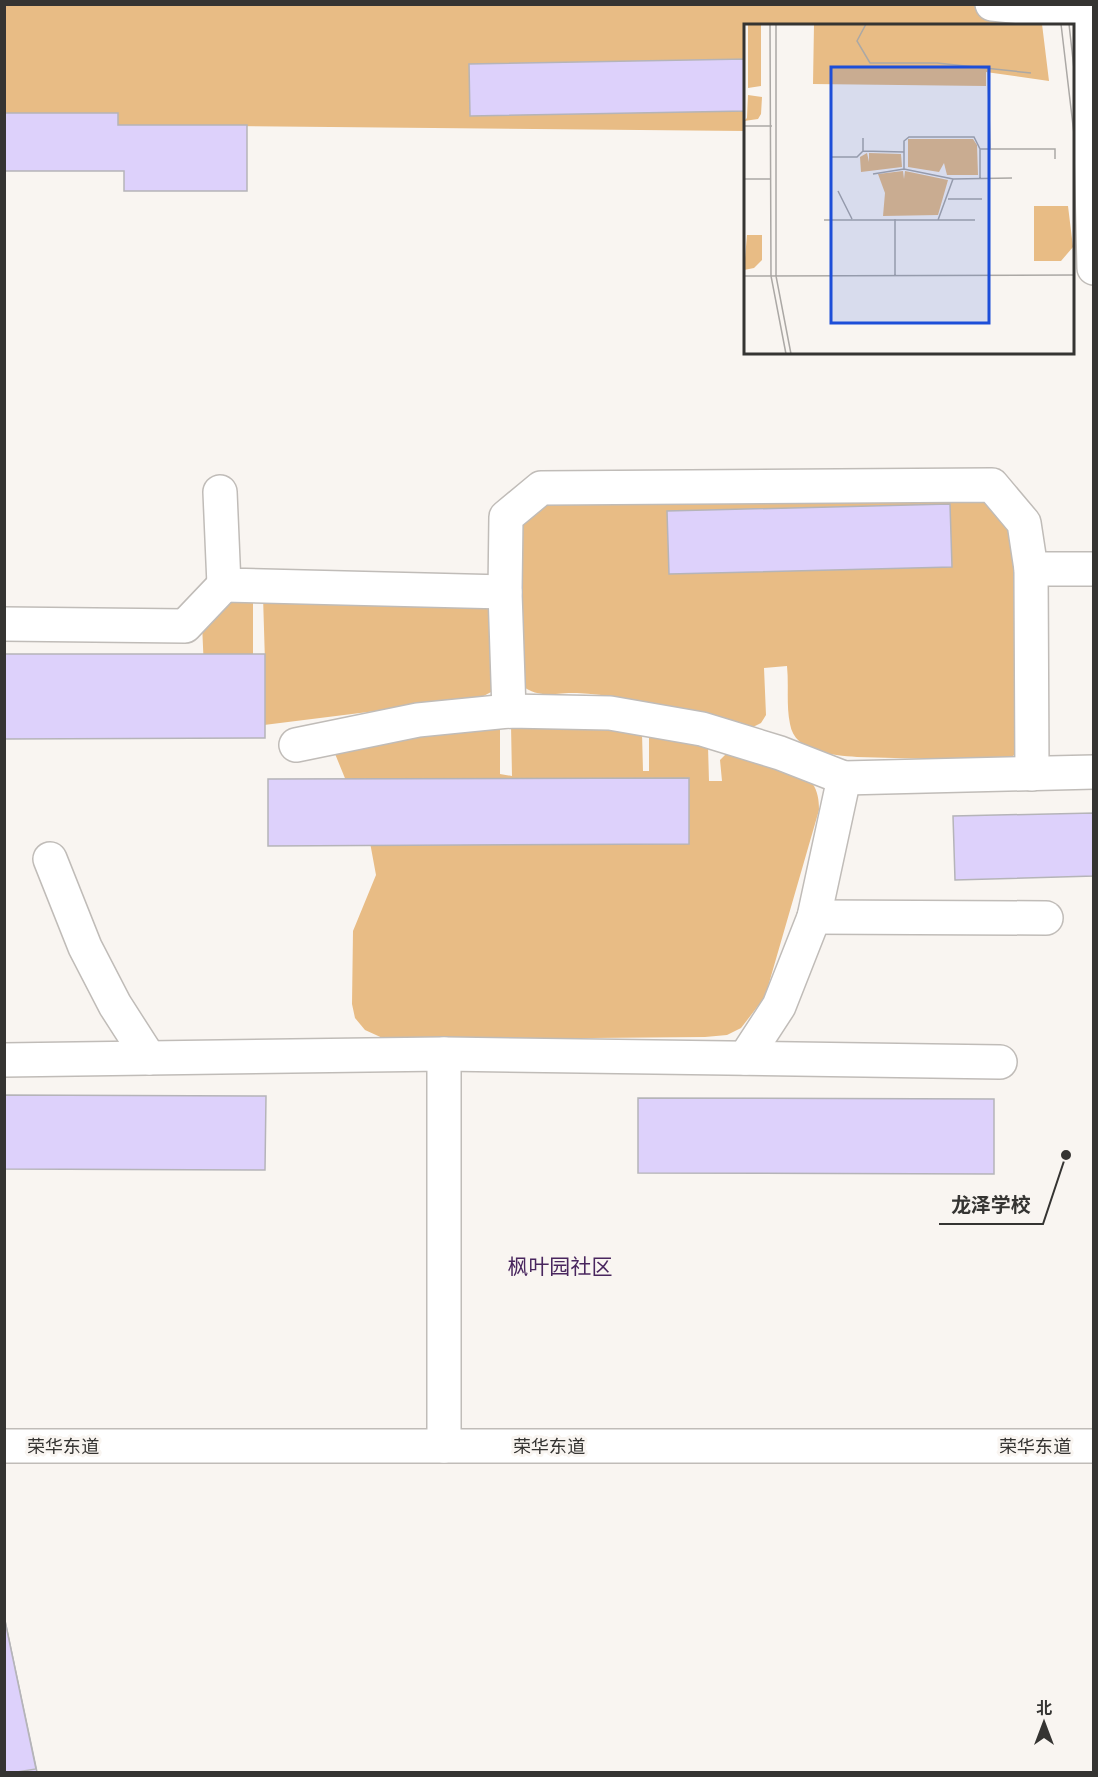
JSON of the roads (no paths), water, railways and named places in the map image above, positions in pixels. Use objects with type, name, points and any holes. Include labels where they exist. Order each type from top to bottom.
[{"type":"street","points":[[992,4],[1091,14],[1094,268]]},
{"type":"street","points":[[508,711],[506,517],[541,488],[992,485],[1024,523],[1031,569],[1032,774]]},
{"type":"street","points":[[4,624],[185,626],[224,585],[220,492]]},
{"type":"street","points":[[1031,569],[1094,569]]},
{"type":"street","points":[[224,585],[505,592]]},
{"type":"street","points":[[296,745],[418,720],[508,711],[610,713],[702,729],[780,753],[844,778],[1094,772]]},
{"type":"street","points":[[745,1058],[779,1006],[814,917],[844,778]]},
{"type":"street","points":[[50,860],[85,947],[115,1005],[149,1058]]},
{"type":"street","points":[[814,917],[1046,918]]},
{"type":"street","points":[[444,1054],[444,1446]]},
{"type":"street","points":[[4,1060],[444,1054],[1000,1062]]},
{"type":"street","name":"荣华东道","points":[[4,1446],[1094,1446]]},
{"type":"place","name":"龙泽学校","points":[[1066,1155]]},
{"type":"district","name":"枫叶园社区","points":[[560,1266]]}]
